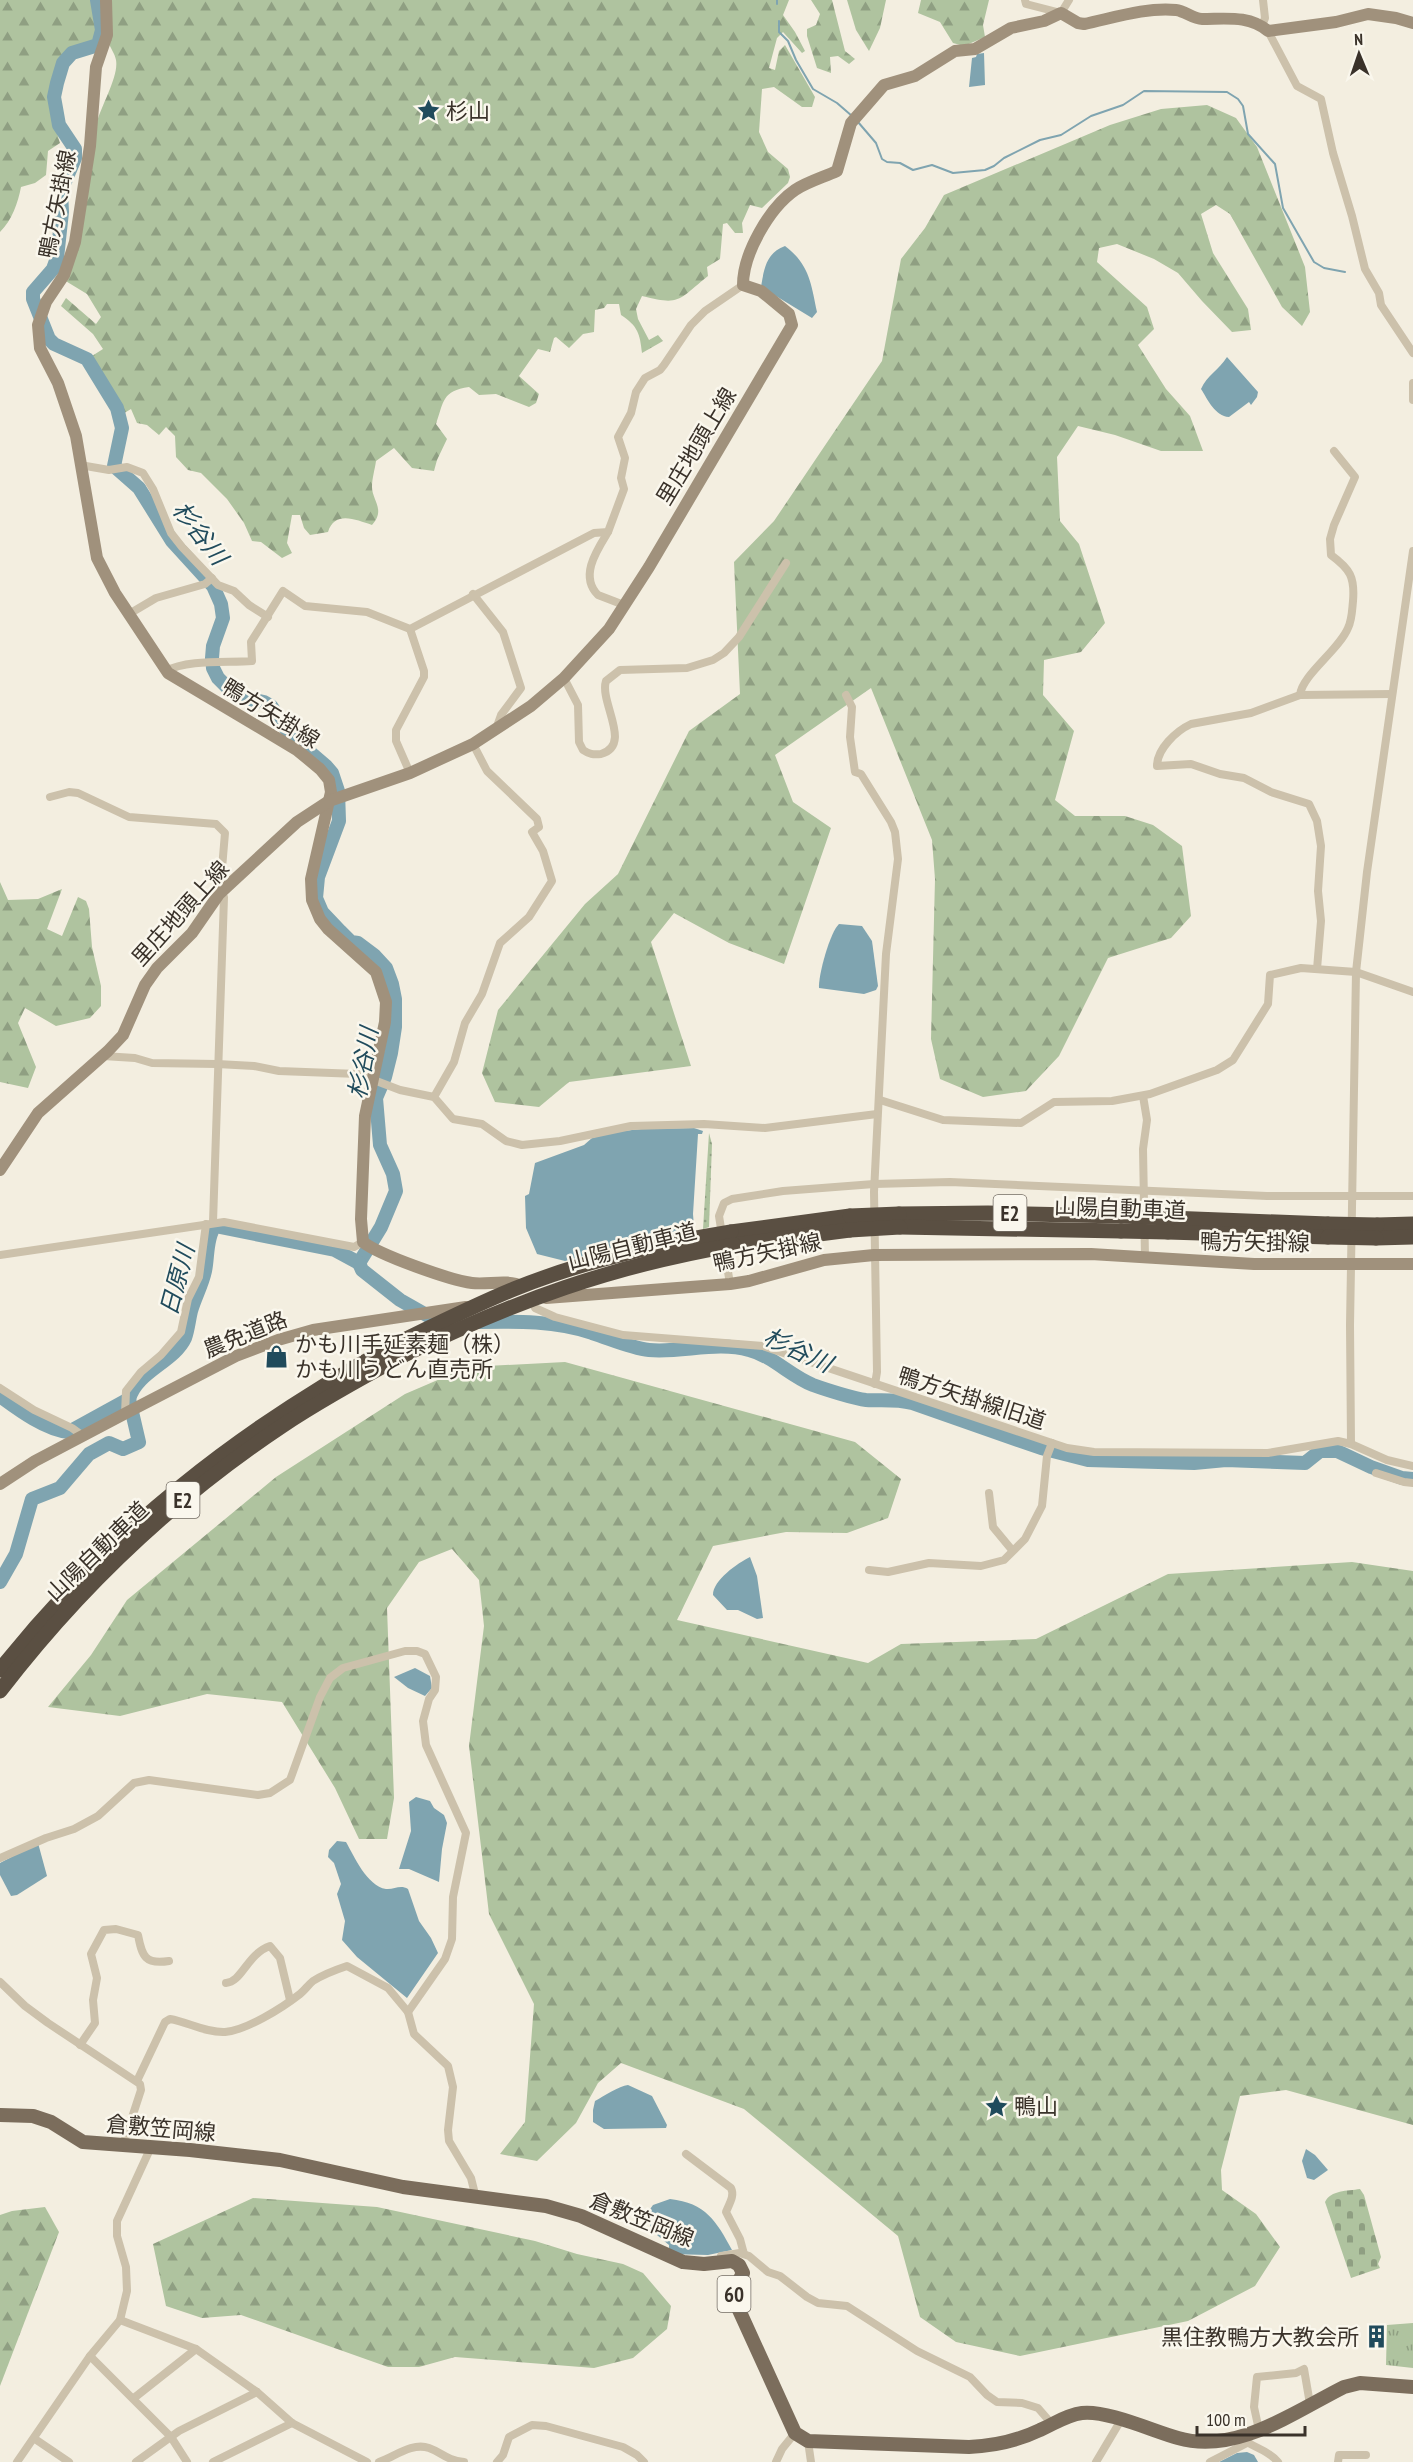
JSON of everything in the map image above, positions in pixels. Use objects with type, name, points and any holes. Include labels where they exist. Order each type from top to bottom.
[{"type":"highway","name":"山陽自動車道","points":[[0,1691],[70,1607],[162,1518],[220,1470],[282,1426],[401,1349],[474,1306],[517,1288],[616,1256],[678,1241],[732,1238],[850,1223],[900,1220],[1121,1223],[1376,1231],[1413,1237]]},
{"type":"highway","name":"山陽自動車道","points":[[1376,1231],[1413,1224]]},
{"type":"highway","name":"山陽自動車道","points":[[0,1670],[92,1565],[152,1509],[212,1460],[274,1416],[335,1378],[401,1349]]},
{"type":"main road","name":"鴨方矢掛線","points":[[106,0],[107,35],[96,67],[90,146],[75,242],[64,275],[40,316],[40,348],[58,383],[76,436],[97,558],[104,576],[166,671],[299,752],[320,769],[329,780],[331,792],[337,798],[314,864],[310,892],[320,919],[370,965],[381,983],[386,1002],[385,1022],[364,1133],[361,1219],[367,1245]]},
{"type":"main road","points":[[743,285],[748,257],[765,224],[786,198],[797,189],[837,171],[844,142],[855,119],[884,85],[915,76],[955,51],[975,49],[1011,28],[1044,21],[1061,13],[1084,24],[1150,11],[1175,10],[1198,19],[1237,18],[1265,29],[1336,22],[1368,14],[1413,23]]},
{"type":"main road","name":"里庄地頭上線","points":[[0,1170],[38,1113],[103,1056],[123,1035],[145,985],[157,968],[192,933],[222,891],[297,822],[337,798],[410,773],[473,744],[496,730],[531,706],[564,678],[609,629],[649,567],[792,324],[789,314],[761,291],[743,285]]},
{"type":"main road","points":[[367,1245],[468,1283],[519,1285],[528,1292],[531,1299]]},
{"type":"main road","name":"鴨方矢掛線","points":[[531,1299],[730,1284],[824,1260],[874,1255],[1065,1253],[1198,1262],[1413,1264]]},
{"type":"main road","points":[[467,1307],[473,1297],[473,1290],[468,1283]]},
{"type":"main road","name":"農免道路","points":[[0,1484],[78,1432],[236,1356],[278,1340],[313,1330],[531,1299]]},
{"type":"main road","name":"倉敷笠岡線","points":[[0,2115],[33,2116],[51,2122],[83,2142],[280,2160],[403,2187],[546,2206],[581,2216],[683,2262],[704,2264],[732,2261],[739,2265],[742,2273],[734,2290],[734,2299],[795,2433]]},
{"type":"main road","points":[[795,2433],[808,2441],[994,2446],[1014,2441],[1042,2430],[1051,2423],[1082,2413],[1121,2420],[1198,2442],[1244,2440],[1259,2430],[1344,2387],[1360,2383],[1413,2387]]},
{"type":"street","points":[[1025,0],[1026,4],[1061,13],[1069,0]]},
{"type":"street","points":[[1263,0],[1265,29],[1297,86],[1321,99],[1333,153],[1365,269],[1379,293],[1381,305],[1413,353]]},
{"type":"street","points":[[624,605],[598,595],[590,580],[591,565],[608,532],[624,489],[621,478],[625,458],[618,437],[631,413],[636,392],[645,378],[660,370],[691,325],[705,311],[743,285]]},
{"type":"street","points":[[1413,383],[1413,400]]},
{"type":"street","points":[[1299,695],[1303,683],[1325,660],[1347,630],[1352,615],[1354,586],[1347,567],[1331,555],[1330,539],[1355,477],[1334,451]]},
{"type":"street","points":[[80,465],[134,468],[143,473],[171,533],[210,580],[234,591],[249,605],[268,616]]},
{"type":"street","points":[[410,629],[594,532],[608,532]]},
{"type":"street","points":[[1351,1444],[1351,1265],[1356,972],[1363,904],[1413,551]]},
{"type":"street","points":[[564,678],[578,705],[579,742],[583,750],[596,755],[610,751],[615,737],[604,689],[606,681],[621,670],[687,668],[713,660],[724,653],[739,637],[786,563]]},
{"type":"street","points":[[129,614],[156,598],[210,580]]},
{"type":"street","points":[[166,671],[180,666],[252,661],[251,642],[283,591],[305,606],[367,612],[410,629],[424,671],[424,677],[396,730],[396,741],[410,773]]},
{"type":"street","points":[[474,594],[503,632],[522,688],[501,715],[496,730]]},
{"type":"street","points":[[846,694],[852,706],[850,737],[855,772],[861,774],[886,814],[895,832],[897,846],[897,873],[886,954],[874,1184],[877,1372],[875,1384]]},
{"type":"street","points":[[1317,969],[1321,921],[1318,891],[1321,846],[1317,821],[1309,804],[1271,792],[1244,778],[1220,774],[1191,764],[1157,766],[1160,750],[1184,727],[1251,713],[1299,695],[1392,694]]},
{"type":"street","points":[[434,1097],[454,1062],[465,1023],[482,994],[500,942],[529,917],[552,881],[543,851],[532,832],[539,827],[537,819],[487,771],[473,744]]},
{"type":"street","points":[[50,797],[69,792],[78,793],[129,817],[216,824],[225,833],[221,880],[224,897],[210,1223],[199,1277],[189,1299],[181,1332],[161,1355],[141,1372],[126,1391],[127,1408]]},
{"type":"street","points":[[880,1100],[943,1120],[1021,1123],[1054,1102],[1112,1101],[1143,1096],[1217,1070],[1233,1060],[1268,1004],[1270,975],[1301,968],[1356,972],[1413,992]]},
{"type":"street","points":[[103,1056],[135,1058],[152,1062],[254,1066],[279,1071],[352,1074],[386,1083],[400,1090],[434,1097],[453,1119],[482,1124],[506,1141],[522,1145],[560,1141],[632,1126],[704,1124],[765,1128],[877,1114]]},
{"type":"street","points":[[1143,1096],[1147,1120],[1143,1149],[1145,1257]]},
{"type":"street","points":[[730,1284],[719,1216],[724,1203],[732,1198],[783,1191],[874,1184],[950,1182],[1267,1196],[1413,1196]]},
{"type":"street","points":[[0,1255],[224,1222],[354,1247],[367,1245]]},
{"type":"street","points":[[555,1297],[551,1308],[555,1317]]},
{"type":"street","name":"鴨方矢掛線旧道","points":[[531,1299],[535,1308],[555,1317],[623,1335],[763,1346],[1051,1445],[1094,1452],[1268,1453],[1338,1441],[1351,1444],[1387,1460],[1413,1466]]},
{"type":"street","points":[[0,1388],[34,1410],[78,1432]]},
{"type":"street","points":[[869,1570],[888,1572],[929,1563],[981,1566],[1004,1560],[1025,1539],[1042,1506],[1047,1456],[1051,1445]]},
{"type":"street","points":[[1376,1473],[1413,1483]]},
{"type":"street","points":[[989,1493],[993,1527],[1012,1550]]},
{"type":"street","points":[[0,1858],[46,1838],[74,1829],[98,1816],[134,1783],[148,1780],[258,1796],[270,1793],[290,1780],[320,1697],[330,1678],[343,1668],[405,1651],[425,1654],[436,1677],[435,1690],[429,1699],[423,1721],[426,1745],[466,1833],[453,1897],[452,1939],[445,1959],[408,2012]]},
{"type":"street","points":[[80,2045],[95,2023],[93,2000],[97,1978],[91,1954],[104,1930],[116,1929],[138,1935],[142,1953],[147,1959],[157,1963],[169,1961]]},
{"type":"street","points":[[226,1983],[237,1980],[253,1955],[270,1946],[280,1958],[290,2001]]},
{"type":"street","points":[[137,2081],[165,2022],[170,2019],[207,2030],[226,2032],[246,2026],[290,2001],[311,1982],[347,1966],[388,1988],[408,2012],[414,2034],[448,2066],[452,2075],[453,2087],[448,2130],[449,2141],[471,2178],[476,2198]]},
{"type":"street","points":[[0,1982],[25,2006],[140,2084],[141,2090],[123,2145]]},
{"type":"street","points":[[17,2462],[90,2356],[120,2320],[127,2291],[126,2267],[117,2236],[117,2221],[151,2147]]},
{"type":"street","points":[[686,2154],[731,2188],[732,2199],[726,2212],[740,2239],[744,2254]]},
{"type":"street","points":[[683,2262],[744,2254],[818,2303],[847,2306],[917,2351],[970,2377],[997,2402],[1022,2403],[1038,2408],[1051,2423]]},
{"type":"street","points":[[120,2320],[196,2349],[257,2392],[292,2423],[367,2462]]},
{"type":"street","points":[[134,2398],[196,2349]]},
{"type":"street","points":[[90,2356],[171,2437],[187,2462]]},
{"type":"street","points":[[1259,2430],[1254,2407],[1257,2377],[1296,2373],[1304,2369],[1310,2404]]},
{"type":"street","points":[[136,2462],[171,2437],[257,2392]]},
{"type":"street","points":[[1096,2462],[1121,2420]]},
{"type":"street","points":[[213,2462],[292,2423]]},
{"type":"street","points":[[496,2462],[503,2455],[509,2437],[532,2425],[546,2426],[623,2447],[644,2462]]},
{"type":"street","points":[[776,2462],[795,2433]]},
{"type":"street","points":[[35,2439],[69,2462]]},
{"type":"street","points":[[1210,2462],[1244,2440],[1258,2446],[1278,2462]]},
{"type":"street","points":[[808,2441],[811,2462]]},
{"type":"street","points":[[379,2462],[416,2446],[429,2448],[450,2461],[464,2462]]},
{"type":"street","points":[[1338,2462],[1339,2455],[1366,2456]]},
{"type":"green space","points":[[0,0],[789,0],[783,15],[805,51],[802,53],[783,32],[777,38],[769,68],[775,70],[779,51],[785,45],[815,97],[812,107],[802,107],[774,87],[762,89],[759,132],[768,152],[788,169],[790,177],[788,183],[762,208],[750,205],[742,223],[743,233],[735,233],[727,223],[723,224],[720,259],[707,267],[708,276],[691,291],[672,300],[642,296],[636,309],[638,319],[649,340],[658,335],[663,341],[642,353],[637,331],[621,315],[619,304],[607,304],[604,308],[595,310],[594,332],[583,334],[569,348],[556,337],[554,338],[550,352],[538,349],[519,376],[539,394],[536,403],[529,407],[496,394],[479,395],[469,387],[449,394],[445,398],[436,424],[447,439],[434,471],[412,468],[394,448],[376,461],[372,487],[378,515],[372,525],[347,518],[336,521],[328,532],[310,535],[304,528],[300,515],[292,515],[287,543],[292,553],[282,558],[261,542],[252,541],[244,523],[227,499],[201,473],[188,470],[176,457],[175,436],[166,427],[159,435],[147,425],[137,423],[131,409],[116,418],[84,361],[103,349],[93,334],[61,306],[66,298],[96,324],[101,317],[87,294],[64,280],[97,122],[115,74],[116,60],[108,42],[79,46],[63,58],[57,69],[53,94],[53,107],[60,143],[48,151],[46,175],[35,183],[21,187],[14,211],[0,232]]},
{"type":"green space","points":[[811,0],[832,0],[845,51],[855,59],[849,64],[838,56],[830,57],[831,73],[817,68],[807,36],[807,29],[816,25],[820,14]]},
{"type":"green space","points":[[847,0],[886,0],[880,28],[869,51],[856,30]]},
{"type":"green space","points":[[921,0],[989,0],[983,25],[985,37],[964,46],[953,43],[940,22],[918,13]]},
{"type":"green space","points":[[1207,105],[1236,118],[1257,147],[1305,267],[1310,312],[1302,326],[1282,307],[1230,214],[1216,205],[1201,214],[1213,253],[1248,309],[1251,330],[1232,332],[1178,273],[1154,259],[1117,244],[1099,248],[1097,262],[1147,307],[1154,329],[1138,345],[1166,389],[1190,416],[1203,451],[1161,451],[1115,435],[1078,426],[1057,457],[1060,521],[1079,544],[1105,623],[1081,652],[1044,660],[1043,695],[1074,731],[1055,800],[1075,816],[1125,816],[1153,825],[1182,846],[1191,916],[1171,938],[1108,958],[1059,1056],[1026,1091],[983,1097],[940,1079],[931,1039],[935,879],[932,840],[871,688],[775,755],[793,802],[831,828],[784,964],[729,943],[674,913],[651,942],[691,1066],[569,1082],[539,1107],[495,1102],[482,1073],[498,1010],[585,904],[618,874],[689,731],[740,694],[734,562],[774,521],[882,361],[901,259],[925,228],[944,195],[1110,125],[1161,109]]},
{"type":"green space","points":[[0,882],[8,900],[38,899],[62,889],[47,929],[62,936],[78,897],[86,901],[89,909],[92,947],[101,986],[101,1006],[90,1018],[56,1026],[25,1008],[18,1023],[36,1067],[28,1088],[0,1082]]},
{"type":"green space","points":[[709,1133],[712,1144],[709,1227],[703,1229]]},
{"type":"green space","points":[[565,1362],[855,1442],[901,1479],[888,1518],[847,1533],[786,1532],[713,1546],[677,1620],[868,1663],[901,1644],[1036,1639],[1168,1574],[1352,1562],[1413,1571],[1413,2125],[1286,2090],[1240,2096],[1221,2170],[1222,2190],[1256,2214],[1280,2247],[1255,2286],[1188,2321],[1020,2356],[956,2342],[920,2317],[898,2236],[744,2109],[621,2063],[598,2083],[576,2123],[537,2161],[500,2154],[525,2122],[534,2004],[489,1914],[469,1746],[484,1626],[479,1580],[452,1549],[419,1562],[387,1608],[394,1798],[387,1839],[359,1839],[335,1788],[282,1702],[207,1694],[120,1716],[48,1707],[91,1655],[127,1600],[276,1477],[405,1394],[468,1367]]},
{"type":"green space","points":[[1360,2189],[1364,2195],[1381,2257],[1378,2264],[1380,2268],[1351,2278],[1325,2202],[1335,2193]]},
{"type":"green space","points":[[253,2198],[377,2207],[535,2241],[577,2254],[623,2264],[643,2273],[671,2306],[667,2329],[633,2358],[594,2368],[455,2357],[419,2367],[388,2367],[241,2315],[202,2318],[166,2306],[153,2244]]},
{"type":"green space","points":[[45,2207],[59,2232],[0,2386],[0,2215],[12,2211]]},
{"type":"green space","points":[[1413,2323],[1413,2368],[1386,2365],[1387,2325]]},
{"type":"water","points":[[984,53],[985,85],[969,87],[972,58]]},
{"type":"water","points":[[785,246],[800,260],[808,276],[817,312],[812,318],[761,287],[770,257]]},
{"type":"water","points":[[1227,357],[1258,392],[1251,405],[1249,402],[1229,417],[1216,411],[1201,389]]},
{"type":"water","points":[[839,924],[862,926],[872,941],[878,986],[876,990],[864,994],[819,988],[825,954]]},
{"type":"water","points":[[694,1128],[703,1131],[702,1134],[698,1134],[694,1227],[565,1261],[537,1254],[526,1228],[525,1196],[529,1194],[535,1163],[584,1145],[592,1138],[614,1132]]},
{"type":"water","points":[[750,1557],[757,1576],[763,1618],[757,1619],[738,1610],[727,1610],[713,1595],[714,1589],[722,1578]]},
{"type":"water","points":[[415,1668],[430,1676],[432,1688],[425,1696],[408,1688],[394,1677]]},
{"type":"water","points":[[416,1797],[430,1801],[434,1808],[444,1815],[447,1823],[439,1882],[409,1869],[399,1869],[411,1831],[409,1802]]},
{"type":"water","points":[[337,1841],[346,1842],[367,1877],[379,1887],[408,1889],[419,1921],[438,1953],[407,1998],[357,1957],[342,1940],[345,1921],[337,1894],[341,1884],[334,1863],[328,1857],[329,1850]]},
{"type":"water","points":[[38,1843],[47,1876],[17,1895],[11,1896],[0,1875],[0,1863]]},
{"type":"water","points":[[628,2085],[652,2096],[667,2125],[666,2128],[604,2129],[593,2122],[595,2101]]},
{"type":"water","points":[[1306,2149],[1315,2155],[1328,2170],[1314,2180],[1307,2178],[1302,2161]]},
{"type":"water","points":[[670,2199],[701,2209],[715,2222],[732,2250],[708,2255],[669,2254],[669,2245],[651,2230],[648,2212],[653,2205]]},
{"type":"water","points":[[1247,2452],[1254,2455],[1258,2462],[1219,2462],[1237,2453]]},
{"type":"waterway","name":"杉谷川","points":[[97,0],[102,30],[98,45],[72,53],[63,63],[54,97],[59,125],[75,149],[75,158],[61,191],[62,212],[57,258],[53,269],[33,292],[33,299],[49,339],[54,344],[87,359],[117,408],[122,428],[114,466],[139,488],[172,541],[213,586],[221,604],[223,618],[213,646],[213,668],[218,678],[228,688],[244,698],[264,702],[271,706],[291,736],[332,773],[338,791],[339,821],[318,877],[316,898],[322,912],[351,942],[358,943],[386,968],[395,999],[395,1027],[391,1053],[385,1077],[376,1098],[380,1145],[393,1174],[396,1191],[381,1227],[359,1263]]},
{"type":"waterway","points":[[779,21],[779,32],[788,41],[813,89],[837,103],[852,116]]},
{"type":"waterway","points":[[858,122],[876,143],[882,159],[887,162],[900,163],[913,170],[932,165],[953,173],[985,170],[1040,140],[1061,135],[1091,116],[1123,105],[1144,91],[1227,92],[1238,99],[1243,106],[1248,134],[1275,164],[1283,208],[1314,262],[1324,268],[1345,272]]},
{"type":"waterway","name":"日原川","points":[[0,1396],[51,1428],[69,1432],[129,1399],[133,1389],[140,1381],[173,1354],[185,1338],[191,1311],[205,1271],[210,1236],[215,1226],[335,1250],[359,1263]]},
{"type":"waterway","name":"杉谷川","points":[[359,1263],[362,1270],[400,1300],[430,1317]]},
{"type":"waterway","name":"杉谷川","points":[[479,1322],[522,1322],[565,1326],[649,1350],[712,1347],[749,1350],[824,1389],[861,1399],[912,1403],[1041,1448],[1088,1460],[1194,1463],[1226,1460],[1305,1463],[1320,1451],[1337,1451],[1371,1467],[1402,1478],[1413,1479]]},
{"type":"waterway","points":[[0,1582],[16,1554],[32,1499],[60,1488],[89,1454],[109,1443],[123,1449],[139,1442],[129,1399]]},
{"type":"place","name":"杉山","points":[[428,111]]},
{"type":"place","name":"かも川手延素麺（株） かも川うどん直売所","points":[[277,1357]]},
{"type":"place","name":"鴨山","points":[[996,2106]]},
{"type":"place","name":"黒住教鴨方大教会所","points":[[1377,2337]]}]
